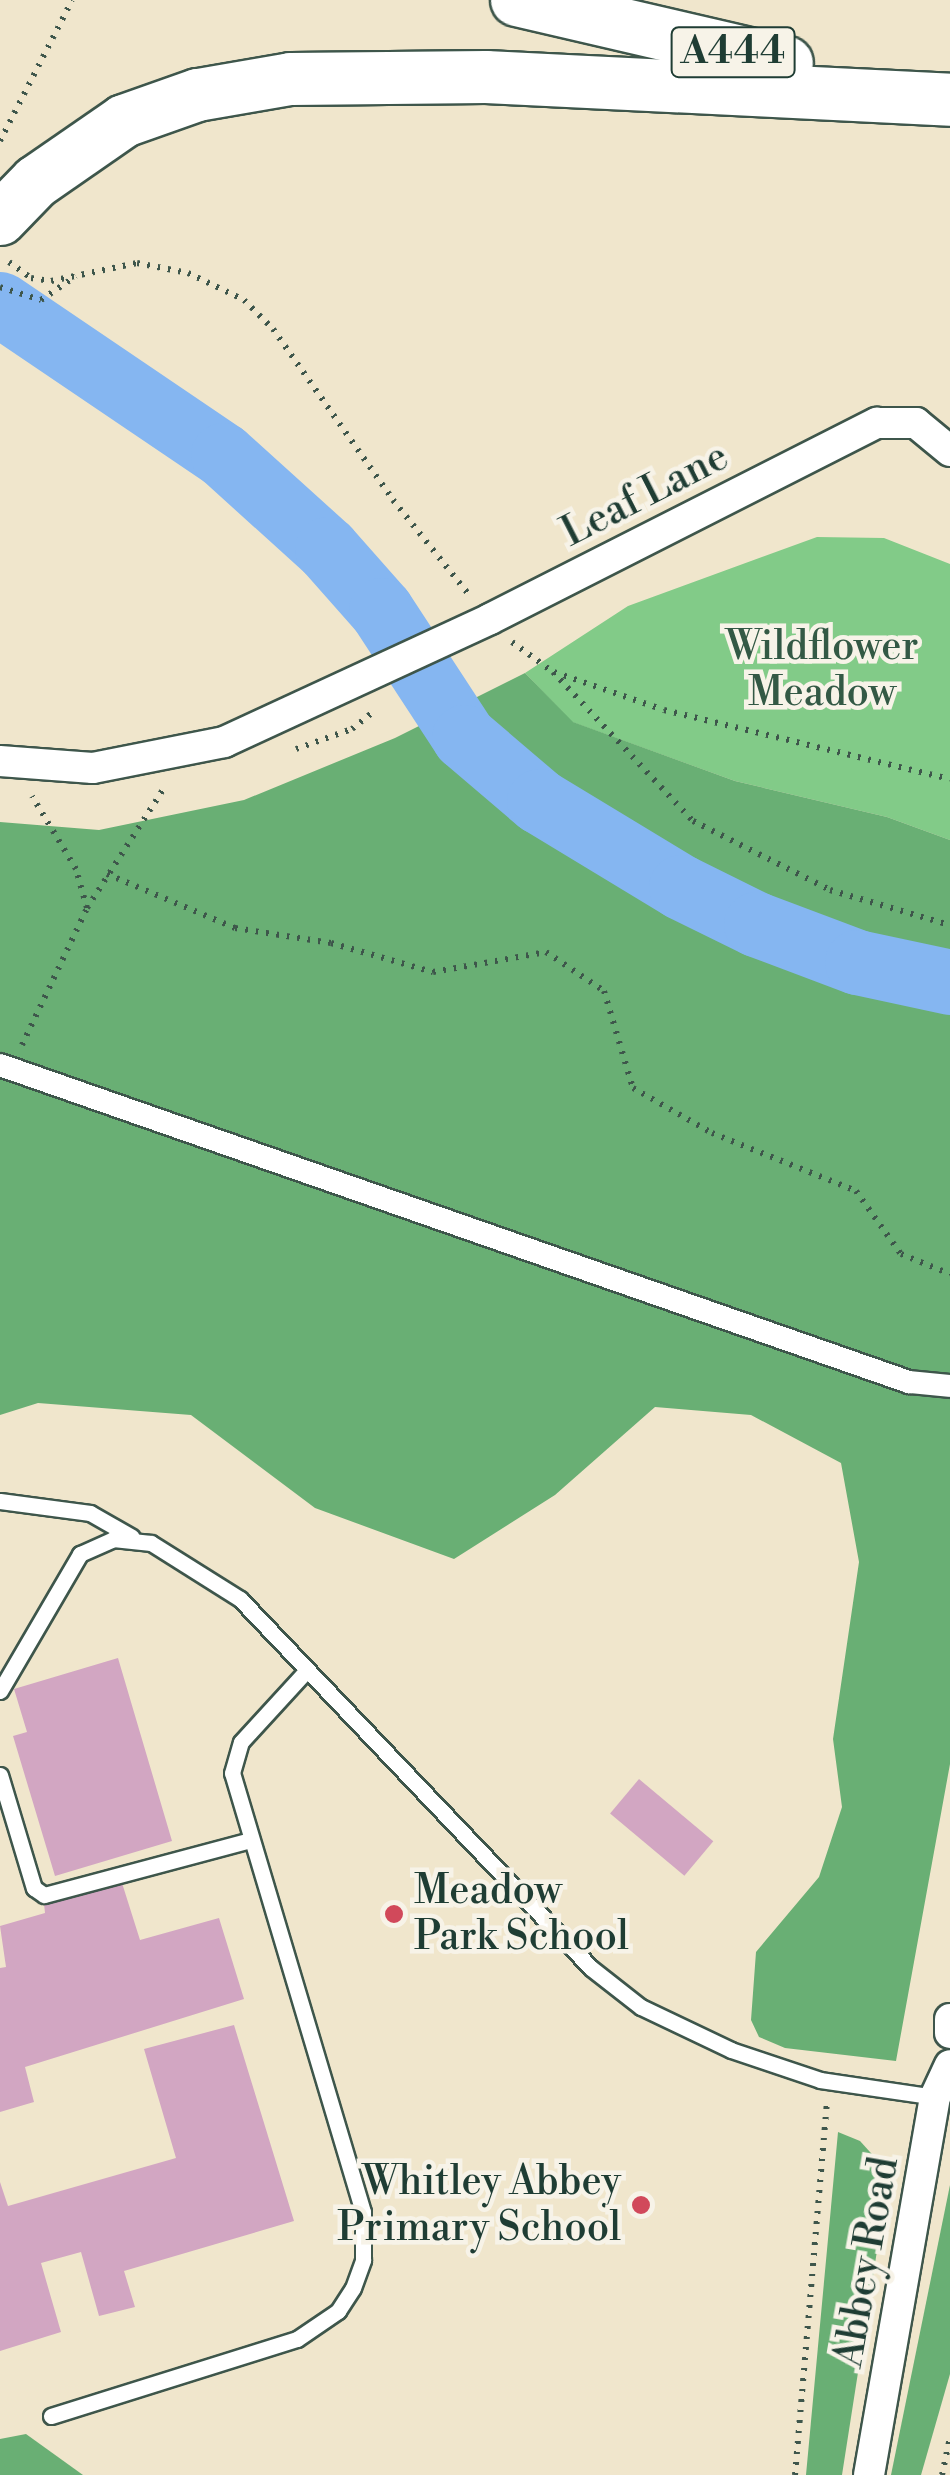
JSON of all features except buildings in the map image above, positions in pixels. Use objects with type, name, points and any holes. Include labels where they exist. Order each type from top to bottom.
[{"type":"highway","name":"A444","points":[[518,0],[950,99]]},
{"type":"highway","points":[[0,219],[36,182],[124,120],[157,106],[276,81],[486,77],[950,99]]},
{"type":"street","name":"Leaf Lane","points":[[0,761],[92,768],[224,742],[490,619],[877,423],[916,423],[950,451]]},
{"type":"street","points":[[6,1066],[910,1382],[950,1386]]},
{"type":"street","points":[[950,2018],[950,2033]]},
{"type":"street","name":"Abbey Road","points":[[869,2475],[936,2098],[950,2066]]},
{"type":"lane","points":[[0,1501],[90,1513],[132,1538],[205,1572],[308,1670],[604,1978],[672,2025],[833,2082],[936,2098]]},
{"type":"lane","points":[[0,1691],[80,1554],[132,1538]]},
{"type":"lane","points":[[51,2416],[297,2339],[338,2311],[354,2288],[363,2260],[362,2212],[250,1840],[232,1756],[308,1670]]},
{"type":"lane","points":[[0,1774],[34,1888],[44,1895],[250,1840]]},
{"type":"path","points":[[0,140],[72,0]]},
{"type":"path","points":[[0,254],[31,278],[77,275],[137,263],[188,273],[244,300],[273,329],[393,500],[490,619]]},
{"type":"path","points":[[0,287],[42,300],[77,275]]},
{"type":"path","points":[[514,644],[553,672],[693,821],[830,890],[950,925]]},
{"type":"path","points":[[553,672],[664,710],[950,779]]},
{"type":"path","points":[[6,1066],[87,908],[189,751]]},
{"type":"path","points":[[30,793],[76,869],[87,908]]},
{"type":"path","points":[[107,874],[234,928],[332,944],[433,972],[546,952],[604,991],[633,1088],[712,1134],[856,1192],[901,1254],[950,1274]]},
{"type":"path","points":[[794,2475],[833,2082]]},
{"type":"path","points":[[942,2475],[950,2436]]},
{"type":"green space","name":"Wildflower Meadow","points":[[817,537],[884,538],[950,564],[950,840],[887,817],[735,781],[572,722],[525,673],[628,606]]},
{"type":"green space","points":[[525,673],[573,722],[735,781],[887,817],[950,840],[950,1764],[896,2061],[785,2048],[759,2037],[751,2020],[756,1952],[819,1877],[842,1807],[833,1739],[859,1562],[841,1463],[751,1415],[655,1407],[555,1495],[454,1559],[315,1508],[191,1415],[38,1403],[0,1415],[0,822],[99,830],[244,800],[395,738]]},
{"type":"green space","points":[[838,2132],[860,2141],[880,2163],[886,2193],[842,2475],[806,2475]]},
{"type":"green space","points":[[950,2185],[950,2374],[921,2475],[891,2475]]},
{"type":"green space","points":[[26,2434],[83,2475],[0,2475],[0,2439]]},
{"type":"waterway","points":[[0,304],[223,455],[327,549],[381,610],[464,737],[539,801],[681,887],[756,924],[857,962],[950,982]]},
{"type":"place","name":"Meadow Park School","points":[[394,1914]]},
{"type":"place","name":"Whitley Abbey Primary School","points":[[641,2205]]}]
